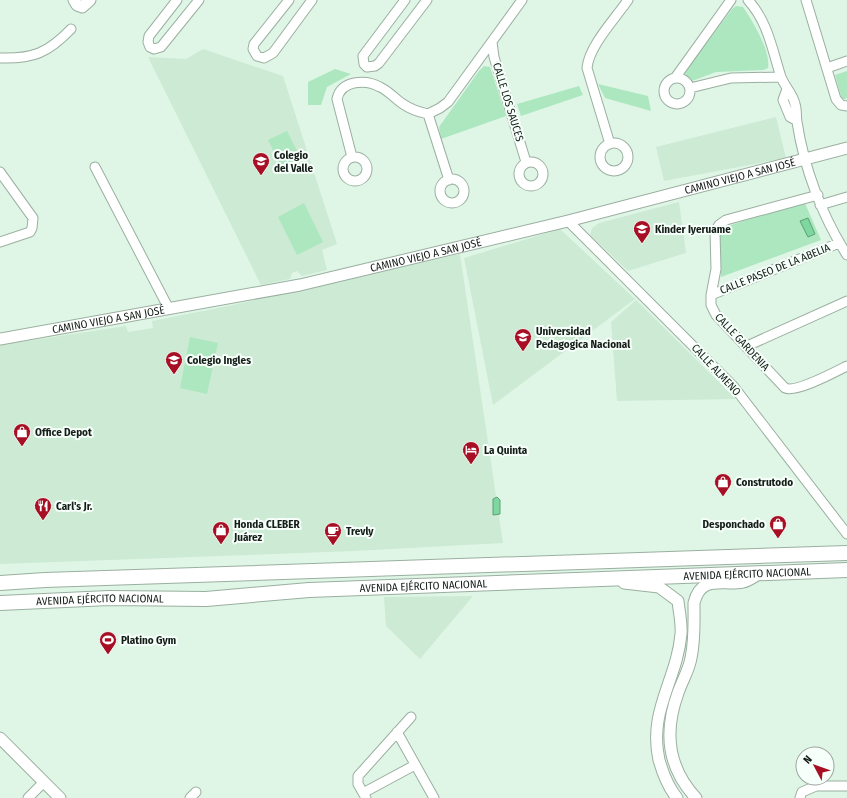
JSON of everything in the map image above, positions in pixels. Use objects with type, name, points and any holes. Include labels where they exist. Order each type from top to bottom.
[{"type":"main road","name":"AVENIDA EJÉRCITO NACIONAL","points":[[0,583],[847,553]]},
{"type":"main road","points":[[356,589],[361,583],[385,576],[397,569]]},
{"type":"main road","points":[[309,590],[338,585],[344,578],[343,570]]},
{"type":"main road","name":"AVENIDA EJÉRCITO NACIONAL","points":[[0,603],[109,598],[206,599],[309,590],[847,570]]},
{"type":"street","points":[[76,3],[82,7],[90,0]]},
{"type":"street","points":[[177,0],[149,36],[148,42],[150,48],[154,49],[161,47],[198,0]]},
{"type":"street","points":[[289,0],[254,44],[253,48],[257,56],[264,58],[273,53],[312,0]]},
{"type":"street","points":[[418,14],[404,2],[363,56],[364,64],[368,67],[376,66],[379,63],[418,14],[427,0]]},
{"type":"street","points":[[352,157],[337,99],[338,94],[346,85],[353,83],[373,84],[380,87],[403,104],[416,111],[428,114],[448,102],[522,0]]},
{"type":"street","points":[[610,144],[587,68],[593,49],[628,0]]},
{"type":"street","points":[[675,78],[683,79],[690,88],[689,97],[682,104],[673,104],[669,102],[666,99],[663,90],[667,82],[675,78],[731,0]]},
{"type":"street","points":[[748,0],[764,22],[772,43],[786,89],[783,100],[790,117],[796,120],[806,160],[820,205],[839,243],[847,255]]},
{"type":"street","points":[[806,0],[836,99],[841,105],[847,106]]},
{"type":"street","points":[[0,58],[15,59],[39,54],[57,43],[71,29]]},
{"type":"street","name":"CALLE LOS SAUCES","points":[[492,42],[494,57],[526,162]]},
{"type":"street","points":[[827,68],[847,61]]},
{"type":"street","points":[[690,88],[731,78],[782,77]]},
{"type":"street","points":[[428,114],[449,180]]},
{"type":"street","name":"CAMINO VIEJO A SAN JOSÉ","points":[[0,339],[300,284],[568,221],[806,160],[847,148]]},
{"type":"street","points":[[95,167],[169,309]]},
{"type":"street","points":[[0,172],[33,218],[30,232],[1,239]]},
{"type":"street","name":"CALLE GARDENIA","points":[[818,195],[726,220],[719,225],[715,232],[716,269],[711,295],[712,310],[783,386],[789,390],[798,388],[847,366]]},
{"type":"street","points":[[820,205],[847,197]]},
{"type":"street","name":"CALLE ALMENO","points":[[568,221],[734,387],[847,534]]},
{"type":"street","name":"CALLE PASEO DE LA ABELIA","points":[[711,295],[839,243]]},
{"type":"street","points":[[747,346],[847,301]]},
{"type":"street","points":[[696,798],[688,790],[679,774],[669,742],[670,721],[691,659],[694,630],[694,603],[696,595],[700,589],[712,583],[744,582],[761,572]]},
{"type":"street","points":[[606,579],[623,583],[659,587],[678,600],[682,633],[676,662],[658,716],[656,744],[664,775],[670,790],[677,798]]},
{"type":"street","points":[[679,605],[687,601],[694,603]]},
{"type":"street","points":[[411,717],[358,776],[358,784],[364,795],[415,764]]},
{"type":"street","points":[[397,732],[434,798]]},
{"type":"street","points":[[0,738],[60,798]]},
{"type":"street","points":[[656,744],[669,742]]},
{"type":"street","points":[[28,798],[44,782]]},
{"type":"street","points":[[800,798],[802,792],[816,786],[847,786]]},
{"type":"shaded area","points":[[736,6],[743,7],[756,28],[767,53],[768,68],[763,70],[716,72],[692,81],[687,78],[685,72],[732,9]]},
{"type":"shaded area","name":"Colegio del Valle","points":[[203,49],[283,76],[337,244],[322,250],[327,270],[302,276],[297,271],[292,273],[290,279],[261,285],[148,57],[186,59]]},
{"type":"shaded area","points":[[484,66],[490,67],[506,116],[441,139],[439,127]]},
{"type":"shaded area","points":[[335,69],[351,74],[327,87],[321,105],[308,105],[308,82]]},
{"type":"shaded area","points":[[847,71],[847,98],[842,100],[835,75]]},
{"type":"shaded area","points":[[598,84],[648,96],[651,111],[605,98]]},
{"type":"shaded area","points":[[579,86],[583,95],[521,116],[517,104]]},
{"type":"shaded area","points":[[776,117],[786,158],[664,181],[656,147]]},
{"type":"shaded area","points":[[287,131],[302,161],[283,170],[268,140]]},
{"type":"shaded area","points":[[804,201],[821,240],[721,277],[719,229]]},
{"type":"shaded area","name":"Kinder Iyeruame","points":[[679,202],[686,253],[628,271],[590,235],[592,228],[599,223]]},
{"type":"shaded area","points":[[304,203],[323,242],[297,255],[278,217]]},
{"type":"shaded area","points":[[808,218],[815,234],[808,237],[800,221]]},
{"type":"shaded area","name":"Universidad Pedagogica Nacional","points":[[560,229],[635,299],[493,405],[464,258]]},
{"type":"shaded area","points":[[460,254],[503,543],[355,551],[0,564],[0,345],[126,326],[128,332],[153,328],[152,321],[228,306]]},
{"type":"shaded area","points":[[636,300],[736,399],[617,401],[611,322]]},
{"type":"shaded area","points":[[190,337],[218,343],[207,394],[180,388]]},
{"type":"shaded area","points":[[497,497],[500,500],[500,514],[493,515],[493,499]]},
{"type":"shaded area","points":[[473,596],[420,659],[386,626],[384,597]]},
{"type":"place","name":"Colegio del Valle","points":[[261,176]]},
{"type":"place","name":"Kinder Iyeruame","points":[[642,244]]},
{"type":"place","name":"Universidad Pedagogica Nacional","points":[[523,352]]},
{"type":"place","name":"Colegio Ingles","points":[[174,375]]},
{"type":"place","name":"Office Depot","points":[[22,447]]},
{"type":"place","name":"La Quinta","points":[[471,465]]},
{"type":"place","name":"Construtodo","points":[[723,497]]},
{"type":"place","name":"Carl's Jr.","points":[[43,521]]},
{"type":"place","name":"Desponchado","points":[[778,539]]},
{"type":"place","name":"Honda CLEBER Juárez","points":[[221,545]]},
{"type":"place","name":"Trevly","points":[[333,546]]},
{"type":"place","name":"Platino Gym","points":[[108,655]]}]
